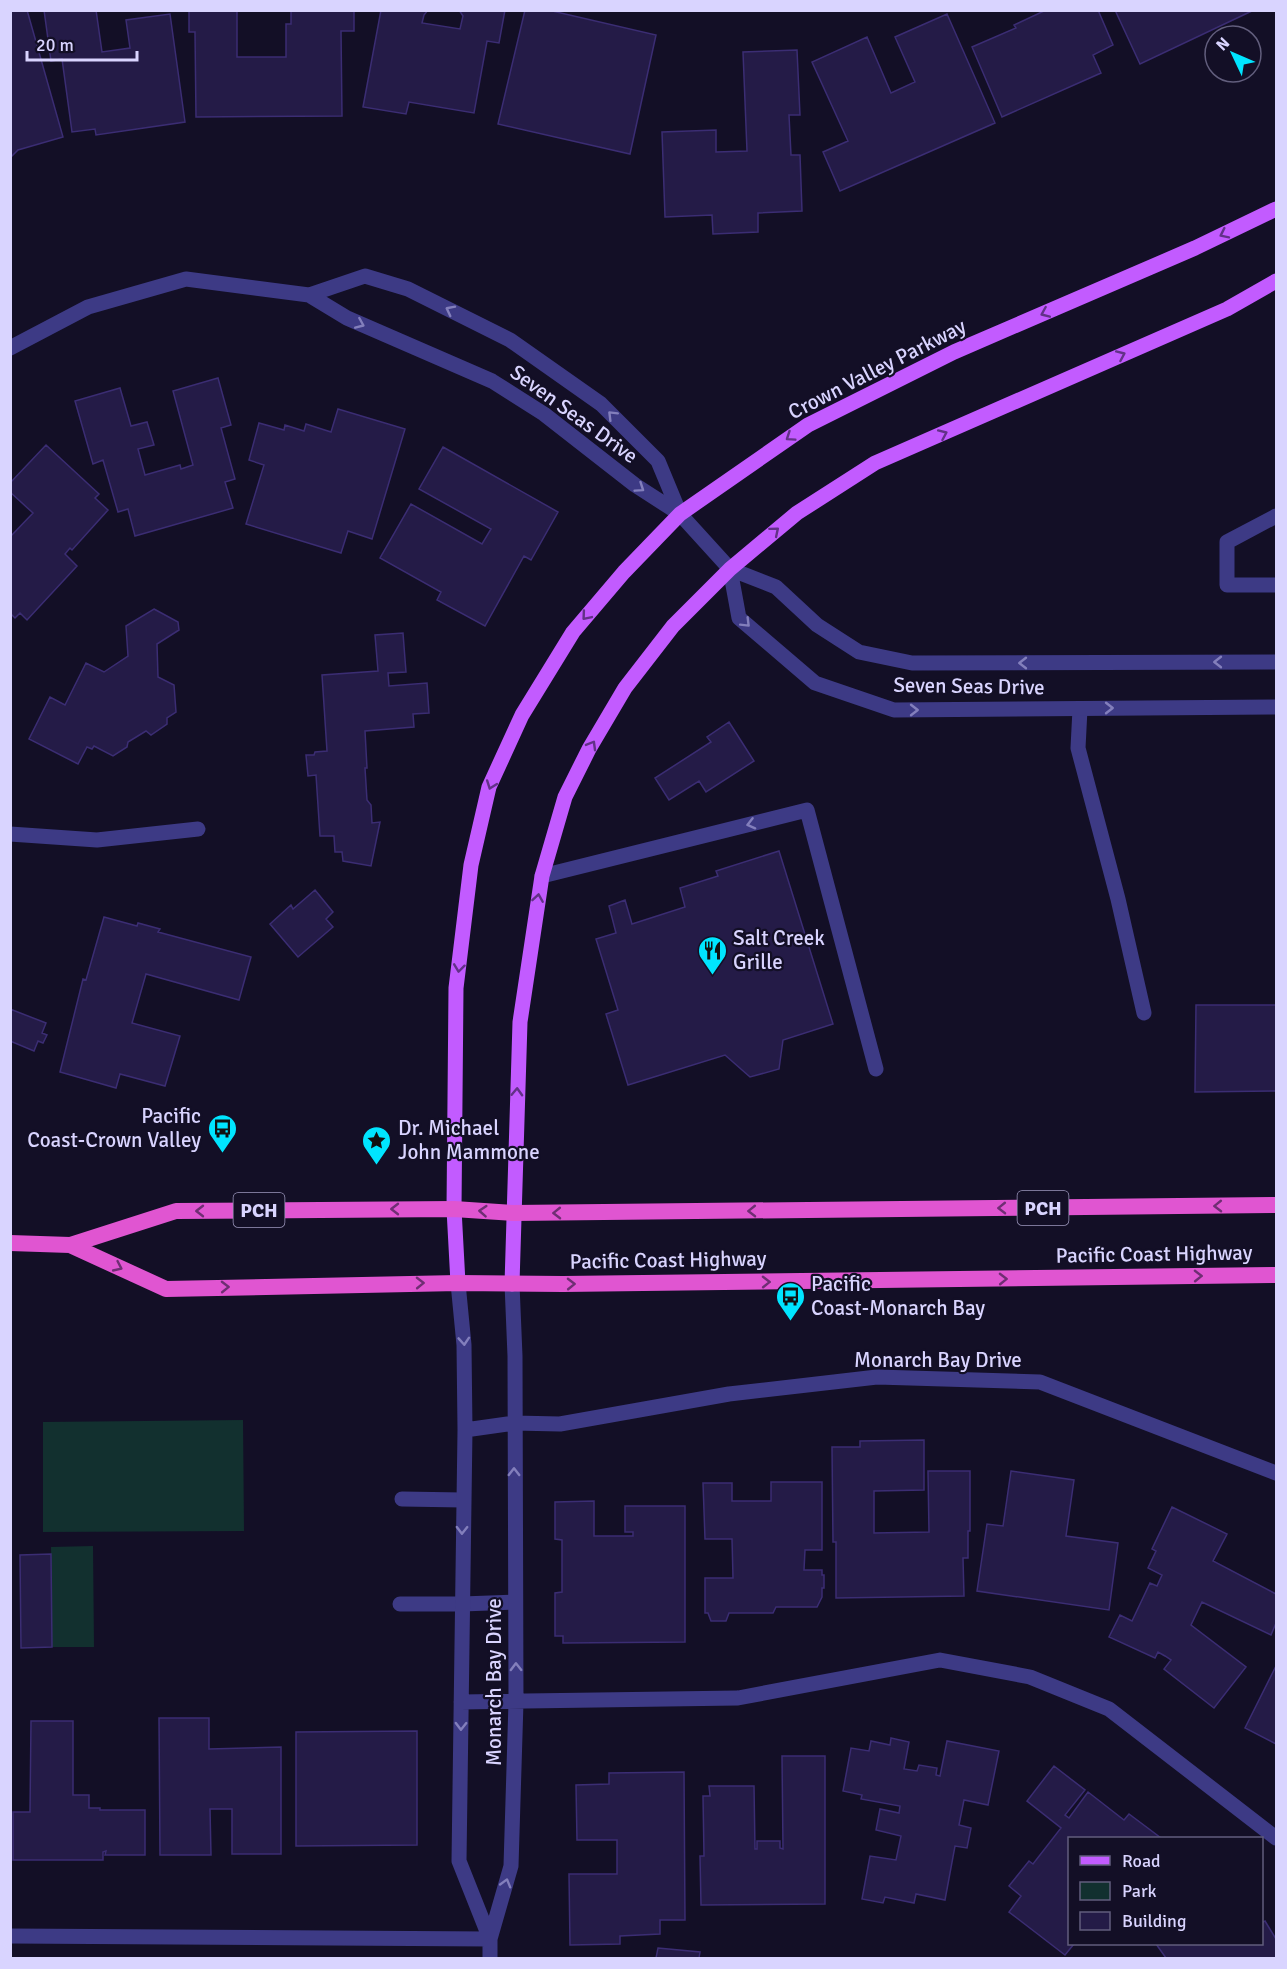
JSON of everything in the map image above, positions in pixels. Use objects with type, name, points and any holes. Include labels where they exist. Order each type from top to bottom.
[{"type":"highway","name":"Pacific Coast Highway","points":[[10,1244],[70,1245],[176,1211],[454,1209],[513,1213],[1276,1205]]},
{"type":"highway","name":"Pacific Coast Highway","points":[[70,1245],[166,1289],[458,1282],[512,1284],[1276,1275]]},
{"type":"main road","name":"Crown Valley Parkway","points":[[458,1282],[454,1209],[456,988],[471,865],[489,787],[522,715],[573,632],[624,572],[680,514],[808,425],[954,352],[1195,248],[1276,209]]},
{"type":"main road","points":[[512,1284],[520,1022],[542,876],[565,797],[589,749],[625,688],[673,626],[730,568],[797,513],[875,463],[1227,309],[1276,282]]},
{"type":"street","name":"Seven Seas Drive","points":[[309,295],[365,276],[408,289],[510,340],[602,404],[658,461],[680,514]]},
{"type":"street","name":"Seven Seas Drive","points":[[10,348],[88,307],[186,279],[309,295],[347,318],[492,381],[544,414],[635,485],[680,514],[730,568],[776,587],[817,625],[859,652],[912,663],[1276,662]]},
{"type":"street","points":[[1276,516],[1227,542],[1227,585],[1276,585]]},
{"type":"street","name":"Seven Seas Drive","points":[[730,568],[739,618],[815,683],[894,710],[1276,707]]},
{"type":"street","points":[[1080,709],[1078,748],[1118,899],[1144,1013]]},
{"type":"street","points":[[542,876],[807,810],[876,1070]]},
{"type":"street","points":[[10,834],[97,840],[198,829]]},
{"type":"street","name":"Monarch Bay Drive","points":[[458,1282],[464,1345],[465,1430],[459,1861],[490,1939]]},
{"type":"street","name":"Monarch Bay Drive","points":[[490,1959],[490,1939],[511,1866],[516,1702],[512,1284]]},
{"type":"street","name":"Monarch Bay Drive","points":[[465,1430],[514,1423],[560,1424],[729,1394],[877,1377],[1040,1382],[1276,1473]]},
{"type":"street","points":[[402,1499],[463,1500]]},
{"type":"street","points":[[400,1604],[515,1602]]},
{"type":"street","points":[[461,1702],[738,1698],[940,1660],[1030,1677],[1109,1709],[1276,1838]]},
{"type":"street","points":[[10,1936],[490,1939]]},
{"type":"green space","points":[[243,1420],[244,1531],[43,1532],[43,1422]]},
{"type":"green space","points":[[93,1546],[94,1647],[52,1647],[51,1547]]},
{"type":"building","points":[[10,10],[27,10],[63,137],[18,150],[10,158]]},
{"type":"building","points":[[44,10],[96,10],[102,52],[130,48],[126,20],[170,14],[185,122],[96,135],[95,129],[72,132],[62,59],[51,61]]},
{"type":"building","points":[[189,10],[237,10],[237,57],[286,57],[286,24],[291,24],[291,10],[354,10],[354,31],[341,31],[342,116],[196,117],[195,32],[189,32]]},
{"type":"building","points":[[381,10],[428,10],[422,23],[460,29],[463,16],[459,10],[505,10],[499,43],[487,41],[474,113],[409,102],[406,114],[363,107]]},
{"type":"building","points":[[525,10],[548,10],[656,35],[630,154],[498,124]]},
{"type":"building","points":[[1046,10],[1098,10],[1113,45],[1093,55],[1101,73],[1002,117],[972,47],[1016,28],[1014,25]]},
{"type":"building","points":[[1115,10],[1254,10],[1224,24],[1203,24],[1203,34],[1140,64]]},
{"type":"building","points":[[947,14],[995,123],[840,191],[823,152],[848,141],[812,62],[867,37],[891,93],[915,82],[895,37]]},
{"type":"building","points":[[797,50],[800,115],[789,115],[791,155],[800,155],[802,211],[758,213],[758,232],[713,234],[712,215],[665,217],[662,132],[716,130],[716,152],[747,151],[743,52]]},
{"type":"building","points":[[218,378],[231,425],[221,428],[235,479],[225,482],[233,508],[135,536],[128,509],[118,512],[103,460],[93,464],[75,401],[120,388],[131,426],[147,422],[154,445],[138,449],[145,475],[180,465],[181,469],[193,465],[173,391]]},
{"type":"building","points":[[338,409],[405,429],[372,539],[348,531],[341,553],[246,524],[264,465],[249,460],[259,423],[284,430],[285,425],[304,431],[306,424],[331,432]]},
{"type":"building","points":[[46,445],[99,494],[95,498],[108,510],[72,550],[70,548],[65,554],[77,566],[27,620],[20,613],[15,618],[10,613],[10,537],[33,513],[10,492],[10,483]]},
{"type":"building","points":[[443,447],[558,512],[531,560],[524,556],[485,626],[437,600],[441,592],[380,558],[411,504],[482,544],[491,529],[419,489]]},
{"type":"building","points":[[154,609],[178,622],[179,630],[157,644],[158,677],[174,685],[176,712],[167,718],[167,724],[151,735],[146,731],[128,742],[127,747],[113,756],[94,746],[92,749],[87,747],[78,764],[29,739],[50,697],[65,705],[86,663],[104,672],[128,656],[126,626]]},
{"type":"building","points":[[403,633],[406,672],[388,673],[389,686],[427,683],[429,713],[413,714],[414,727],[365,731],[367,800],[371,805],[372,823],[380,822],[371,866],[343,861],[342,852],[335,852],[334,836],[320,836],[316,775],[308,776],[306,755],[327,751],[322,675],[378,671],[375,635]]},
{"type":"building","points":[[729,722],[754,761],[706,792],[699,781],[669,800],[655,778],[711,742],[707,737]]},
{"type":"building","name":"Salt Creek Grille","points":[[779,851],[833,1024],[783,1040],[779,1069],[750,1077],[725,1055],[628,1085],[606,1014],[618,1010],[596,939],[616,933],[609,906],[625,900],[632,924],[685,907],[680,888],[718,876],[716,871]]},
{"type":"building","points":[[315,890],[333,912],[326,919],[333,927],[298,957],[270,924],[291,905],[293,909]]},
{"type":"building","points":[[104,917],[137,926],[138,923],[160,929],[158,932],[251,957],[239,1000],[146,974],[132,1023],[180,1036],[165,1086],[120,1074],[116,1088],[60,1072],[83,979],[86,980]]},
{"type":"building","points":[[1196,1005],[1276,1005],[1276,1091],[1195,1092]]},
{"type":"building","points":[[10,1009],[46,1023],[42,1033],[47,1035],[43,1043],[38,1041],[34,1051],[10,1041]]},
{"type":"building","points":[[924,1440],[924,1490],[874,1491],[874,1533],[929,1532],[928,1471],[970,1471],[970,1531],[968,1531],[968,1558],[963,1558],[964,1596],[836,1598],[832,1447],[860,1447],[860,1441]]},
{"type":"building","points":[[1011,1471],[1074,1480],[1066,1536],[1118,1543],[1109,1610],[977,1591],[987,1524],[1003,1526]]},
{"type":"building","points":[[771,1482],[822,1482],[822,1550],[805,1550],[804,1570],[822,1570],[824,1588],[822,1588],[822,1597],[817,1607],[776,1607],[773,1613],[729,1613],[726,1621],[711,1621],[708,1613],[705,1613],[705,1578],[733,1578],[732,1539],[705,1539],[703,1483],[732,1483],[732,1501],[771,1501]]},
{"type":"building","points":[[594,1501],[594,1536],[633,1536],[633,1532],[625,1532],[625,1506],[685,1506],[685,1642],[563,1643],[563,1636],[555,1636],[555,1593],[562,1592],[562,1540],[555,1539],[555,1502]]},
{"type":"building","points":[[1172,1507],[1227,1534],[1213,1561],[1276,1594],[1276,1623],[1271,1635],[1202,1602],[1191,1625],[1246,1667],[1214,1708],[1164,1669],[1171,1660],[1158,1652],[1155,1658],[1109,1637],[1120,1615],[1132,1621],[1150,1583],[1157,1586],[1162,1575],[1148,1568],[1156,1551],[1152,1549]]},
{"type":"building","points":[[51,1554],[52,1647],[21,1648],[20,1555]]},
{"type":"building","points":[[1276,1666],[1276,1744],[1245,1728]]},
{"type":"building","points":[[159,1718],[209,1718],[209,1749],[281,1747],[281,1854],[232,1854],[232,1809],[210,1809],[211,1855],[160,1855]]},
{"type":"building","points":[[31,1721],[73,1721],[73,1795],[89,1795],[89,1808],[145,1810],[145,1855],[105,1855],[106,1851],[103,1852],[103,1860],[13,1860],[13,1812],[30,1812]]},
{"type":"building","points":[[417,1731],[417,1845],[296,1846],[296,1732]]},
{"type":"building","points":[[891,1738],[909,1742],[904,1769],[917,1771],[919,1765],[937,1768],[936,1775],[940,1776],[947,1741],[999,1751],[988,1805],[964,1800],[959,1825],[971,1828],[967,1848],[955,1846],[945,1900],[916,1894],[914,1903],[885,1897],[883,1903],[862,1899],[870,1856],[896,1860],[901,1836],[876,1830],[880,1809],[899,1813],[900,1806],[861,1799],[862,1795],[843,1791],[851,1748],[869,1751],[871,1741],[890,1745]]},
{"type":"building","points":[[782,1756],[825,1756],[825,1904],[701,1905],[700,1856],[704,1856],[703,1796],[710,1796],[709,1786],[754,1786],[755,1849],[757,1849],[757,1841],[780,1841],[780,1848],[783,1849]]},
{"type":"building","points":[[1054,1766],[1085,1790],[1065,1815],[1069,1818],[1088,1792],[1124,1820],[1129,1814],[1160,1837],[1068,1837],[1068,1945],[1073,1945],[1065,1955],[1009,1912],[1021,1896],[1009,1886],[1029,1861],[1033,1864],[1061,1828],[1027,1801]]},
{"type":"building","points":[[684,1772],[685,1920],[660,1920],[660,1934],[620,1936],[620,1944],[570,1945],[569,1874],[617,1874],[617,1840],[577,1840],[576,1785],[609,1784],[609,1773]]},
{"type":"building","points":[[1265,1921],[1276,1939],[1276,1958],[1166,1958],[1157,1945],[1263,1945],[1263,1922]]},
{"type":"building","points":[[658,1948],[700,1952],[699,1958],[656,1958]]},
{"type":"place","name":"Salt Creek Grille","points":[[712,976]]},
{"type":"place","name":"Pacific Coast-Crown Valley","points":[[222,1154]]},
{"type":"place","name":"Dr. Michael John Mammone","points":[[377,1166]]},
{"type":"place","name":"Pacific Coast-Monarch Bay","points":[[790,1322]]}]
